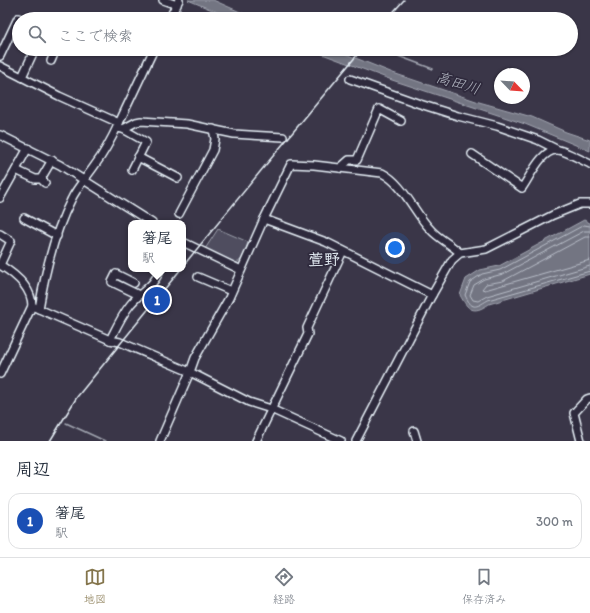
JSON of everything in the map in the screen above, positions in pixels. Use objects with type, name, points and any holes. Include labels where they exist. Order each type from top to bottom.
[{"type":"street","points":[[164,0],[178,3],[173,12]]},
{"type":"street","points":[[0,56],[12,31]]},
{"type":"street","points":[[22,77],[32,56]]},
{"type":"street","points":[[51,61],[53,56]]},
{"type":"street","points":[[0,374],[36,307],[57,236],[70,201],[101,157],[120,126],[151,56]]},
{"type":"street","points":[[0,66],[120,126],[146,142],[132,170]]},
{"type":"street","points":[[350,79],[458,116],[496,126],[531,138],[590,164]]},
{"type":"street","points":[[340,168],[349,160],[357,160],[379,109],[401,121]]},
{"type":"street","points":[[120,126],[141,121],[187,124],[234,134],[283,137]]},
{"type":"street","points":[[179,214],[213,150],[216,139],[213,129]]},
{"type":"street","points":[[0,135],[52,160],[147,220]]},
{"type":"street","points":[[0,198],[2,190],[16,170],[28,148]]},
{"type":"street","points":[[472,154],[522,188],[542,156],[550,151],[558,150]]},
{"type":"street","points":[[138,157],[178,178]]},
{"type":"street","points":[[16,170],[35,179],[44,181],[52,160]]},
{"type":"street","points":[[160,441],[196,358],[232,291],[264,219],[291,164],[340,168],[382,173],[386,175],[400,189],[432,231],[454,247],[460,254]]},
{"type":"street","points":[[356,441],[432,294],[452,260],[460,254],[486,249],[553,215],[580,204],[590,204]]},
{"type":"street","points":[[24,218],[57,236]]},
{"type":"street","points":[[264,219],[326,242],[432,294]]},
{"type":"street","points":[[0,234],[11,241],[0,265],[17,277],[27,288],[36,307],[110,340],[120,342],[190,372],[249,402],[271,409],[341,441]]},
{"type":"street","points":[[186,243],[241,270]]},
{"type":"street","points":[[256,441],[308,334],[307,328],[343,251]]},
{"type":"street","points":[[110,340],[126,310],[139,294],[157,278],[159,272]]},
{"type":"street","points":[[134,283],[116,274],[112,282],[139,294]]},
{"type":"street","points":[[198,277],[232,291]]},
{"type":"street","points":[[581,441],[574,413],[586,399],[590,398]]},
{"type":"street","points":[[414,431],[417,441]]},
{"type":"shaded area","points":[[218,229],[248,242],[241,260],[231,263],[205,249]]},
{"type":"water","points":[[188,0],[213,0],[240,12],[217,12]]},
{"type":"water","points":[[328,56],[350,56],[393,73],[479,102],[532,117],[566,132],[590,140],[590,151],[525,124],[392,80]]},
{"type":"water","points":[[584,220],[590,223],[590,274],[489,304],[479,309],[475,310],[468,307],[460,295],[466,279],[480,270],[499,266]]},
{"type":"waterway","name":"高田川","points":[[398,56],[433,69]]},
{"type":"waterway","points":[[127,350],[176,370]]},
{"type":"waterway","points":[[66,423],[105,441]]},
{"type":"railway","points":[[393,12],[404,0]]},
{"type":"railway","points":[[186,262],[356,56]]},
{"type":"railway","points":[[50,441],[77,397],[179,272]]},
{"type":"place","name":"箸尾","points":[[157,300]]},
{"type":"district","name":"萱野","points":[[324,259]]}]
